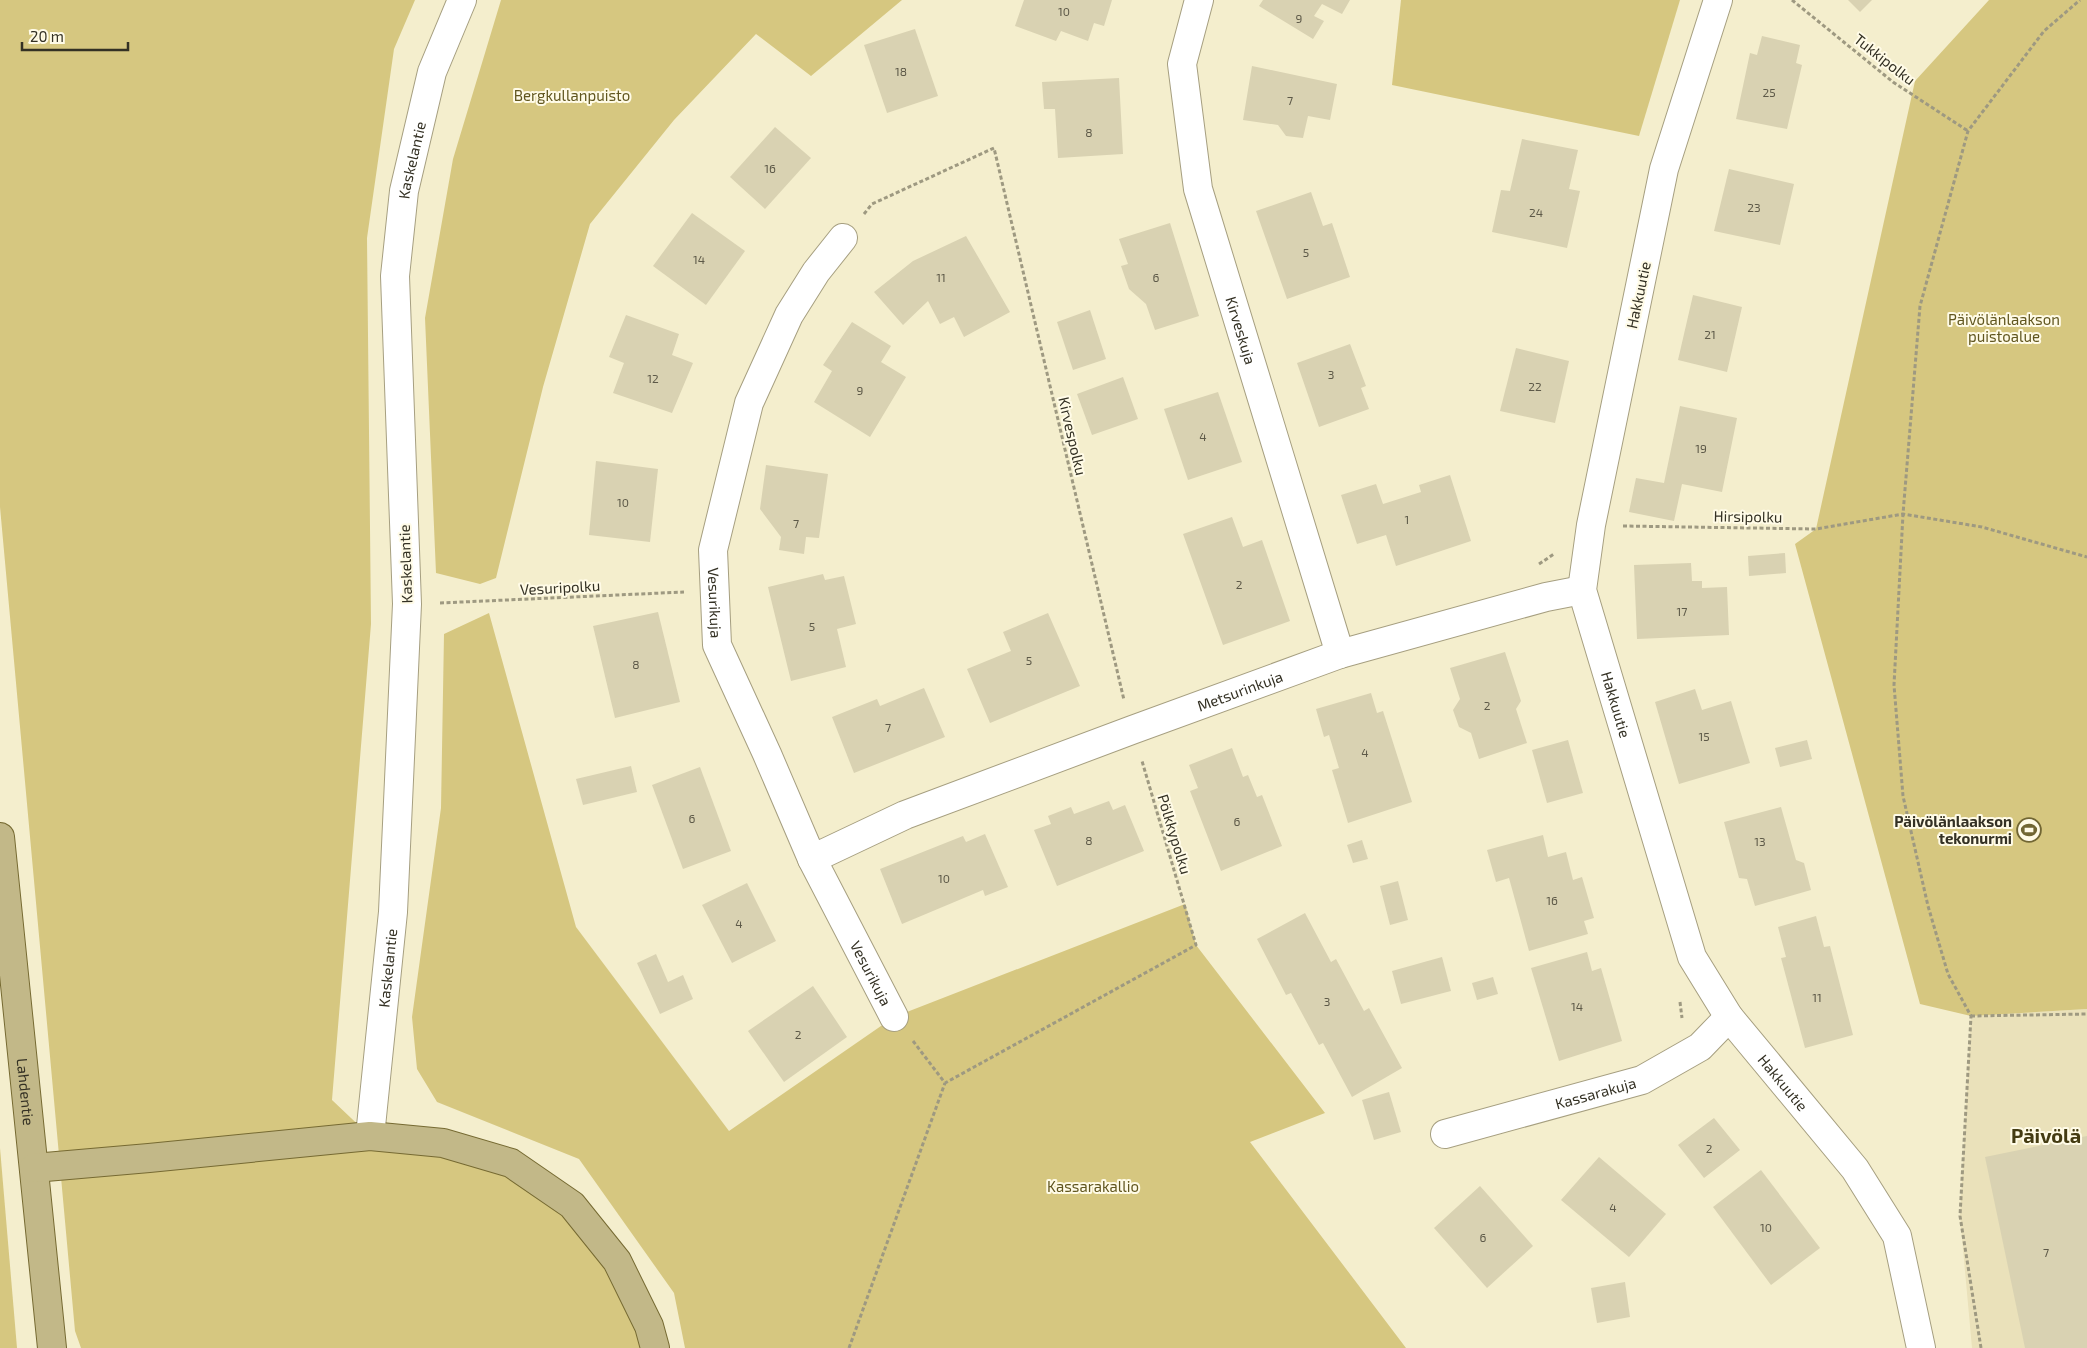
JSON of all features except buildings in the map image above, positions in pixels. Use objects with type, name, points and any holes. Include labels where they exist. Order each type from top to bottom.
[{"type":"main road","name":"Lahdentie","points":[[0,837],[52,1348]]},
{"type":"main road","points":[[34,1168],[370,1136],[443,1143],[511,1163],[572,1205],[617,1261],[649,1326],[655,1348]]},
{"type":"street","name":"Kaskelantie","points":[[370,1136],[393,912],[407,604],[395,276],[404,191],[432,72],[462,0]]},
{"type":"street","name":"Kirveskuja","points":[[1198,0],[1182,64],[1198,189],[1340,654]]},
{"type":"street","name":"Hakkuutie","points":[[1718,0],[1664,169],[1591,525],[1582,590],[1692,957],[1729,1017],[1855,1169],[1897,1236],[1922,1348]]},
{"type":"street","name":"Vesurikuja","points":[[843,238],[816,272],[789,315],[749,403],[713,550],[717,645],[812,859],[894,1017]]},
{"type":"street","name":"Metsurinkuja","points":[[812,859],[905,815],[1340,654],[1546,597],[1582,590]]},
{"type":"street","name":"Kassarakuja","points":[[1445,1134],[1642,1080],[1700,1047],[1729,1017]]},
{"type":"path","name":"Tukkipolku","points":[[1792,0],[1893,82],[1968,131]]},
{"type":"path","points":[[1981,1348],[1960,1216],[1971,1016],[1948,974],[1928,906],[1903,796],[1894,685],[1903,514],[1920,306],[1968,131],[2044,31],[2080,0]]},
{"type":"path","name":"Kirvespolku","points":[[843,238],[872,204],[994,148],[1132,730]]},
{"type":"path","name":"Hirsipolku","points":[[1591,525],[1816,529],[1903,514],[1982,527],[2087,557]]},
{"type":"path","name":"Vesuripolku","points":[[407,604],[714,591]]},
{"type":"path","name":"Pölkkypolku","points":[[945,1083],[1196,945],[1132,730]]},
{"type":"path","points":[[1971,1016],[2087,1014]]},
{"type":"path","points":[[849,1348],[945,1083],[894,1017]]},
{"type":"shaded area","points":[[2087,1009],[2087,1348],[1972,1348],[1960,1216],[1971,1016]]},
{"type":"green space","points":[[0,0],[415,0],[394,49],[367,238],[371,624],[332,1100],[370,1136],[443,1143],[572,1205],[655,1348],[81,1348],[75,1331],[0,507]]},
{"type":"green space","name":"Bergkullanpuisto","points":[[501,0],[902,0],[811,76],[756,34],[674,120],[590,224],[543,387],[496,578],[480,584],[436,573],[425,318],[453,159]]},
{"type":"green space","points":[[1401,0],[1680,0],[1639,136],[1392,85]]},
{"type":"green space","name":"Päivölänlaakson puistoalue","points":[[1989,0],[2087,0],[2087,1009],[1971,1016],[1920,1004],[1795,544],[1816,529],[1915,81]]},
{"type":"green space","name":"Kassarakallio","points":[[489,613],[576,927],[729,1131],[894,1017],[1185,904],[1196,945],[1325,1113],[1250,1142],[1406,1348],[685,1348],[674,1293],[579,1159],[437,1102],[417,1069],[412,1017],[441,808],[444,634]]},
{"type":"green space","points":[[0,1148],[17,1348],[0,1348]]},
{"type":"place","name":"Päivölänlaakson tekonurmi","points":[[2029,830]]},
{"type":"district","name":"Päivölä","points":[[2046,1135]]}]
